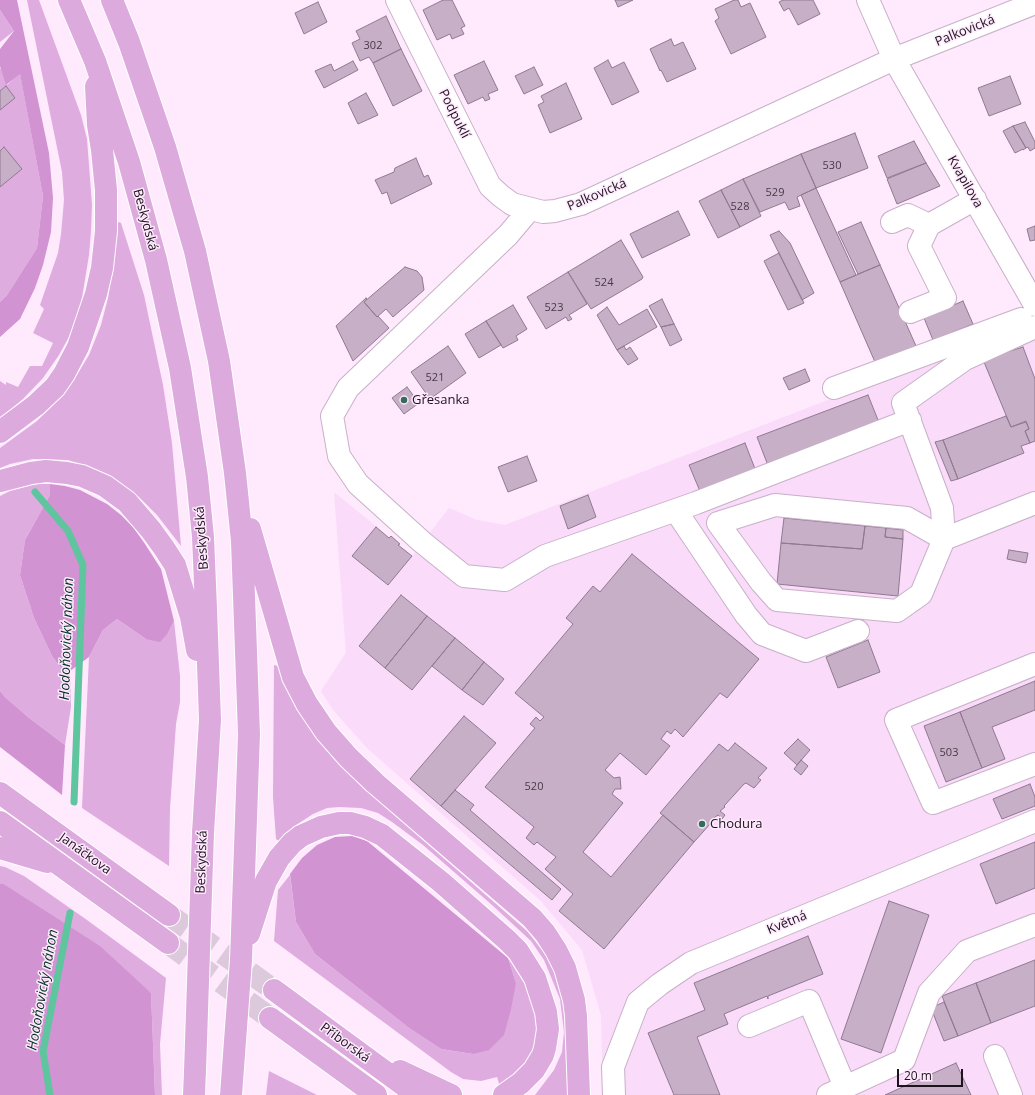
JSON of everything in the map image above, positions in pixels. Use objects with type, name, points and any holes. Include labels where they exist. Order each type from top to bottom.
[{"type":"main road","name":"Beskydská","points":[[69,0],[95,61],[129,162],[156,260],[180,368],[197,477],[202,529],[210,720],[203,833],[194,1095]]},
{"type":"main road","points":[[112,0],[129,42],[165,147],[195,252],[219,361],[236,473],[242,541],[249,734],[241,960],[232,1095]]},
{"type":"main road","points":[[0,432],[36,405],[55,386],[64,374],[78,347],[96,294],[102,268],[106,231],[106,190],[98,125],[95,61]]},
{"type":"main road","points":[[0,481],[31,473],[46,471],[82,476],[105,486],[127,502],[140,516],[175,565],[190,617],[210,720]]},
{"type":"main road","points":[[236,473],[259,563],[293,677],[299,690],[317,719],[326,732],[348,757],[376,783],[532,918],[545,933],[556,950],[564,968],[574,1000],[579,1095]]},
{"type":"main road","name":"Janáčkova","points":[[0,793],[169,915]]},
{"type":"main road","name":"Janáčkova","points":[[0,822],[168,944]]},
{"type":"main road","points":[[241,960],[266,881],[279,858],[292,843],[301,836],[329,824],[350,823],[365,827],[382,836],[440,882],[507,940],[518,951],[535,978],[546,1012],[548,1029],[546,1048],[534,1070],[521,1083],[504,1095]]},
{"type":"main road","points":[[0,848],[62,867]]},
{"type":"main road","name":"Příborská","points":[[274,990],[417,1095]]},
{"type":"main road","name":"Příborská","points":[[270,1018],[376,1095]]},
{"type":"main road","points":[[358,1052],[451,1095]]},
{"type":"street","name":"Podpuklí","points":[[397,0],[490,186],[500,196],[512,204],[530,209]]},
{"type":"street","points":[[868,0],[894,59]]},
{"type":"street","name":"Palkovická","points":[[530,209],[543,212],[555,211],[581,204],[894,59],[1035,3]]},
{"type":"street","name":"Kvapilova","points":[[894,59],[1035,305]]},
{"type":"street","points":[[910,312],[945,298],[919,246],[929,224],[975,199]]},
{"type":"street","points":[[530,209],[508,234],[348,388],[332,416],[339,456],[358,484],[377,503],[464,576],[505,580],[545,556],[676,511],[910,420]]},
{"type":"street","points":[[892,222],[908,215],[929,224]]},
{"type":"street","points":[[834,388],[1035,314]]},
{"type":"street","points":[[696,503],[718,523],[761,582],[777,600],[897,611],[921,594],[944,539],[942,508],[903,403],[965,360],[1035,327]]},
{"type":"street","points":[[944,539],[1035,503]]},
{"type":"street","points":[[718,523],[775,505],[907,518],[944,539]]},
{"type":"street","points":[[676,511],[746,615],[762,634],[806,650],[858,631]]},
{"type":"street","points":[[1035,664],[896,720],[933,803],[1035,764]]},
{"type":"street","name":"Květná","points":[[614,1095],[613,1067],[638,1002],[660,984],[685,967],[698,960],[1035,821]]},
{"type":"street","points":[[749,1026],[809,1001],[836,1091],[904,1060],[930,993],[968,951],[1035,924]]},
{"type":"street","points":[[995,1056],[1011,1095]]},
{"type":"shaded area","points":[[0,0],[17,0],[49,153],[53,198],[51,232],[43,265],[35,288],[20,319],[0,337],[0,302],[7,295],[37,248],[43,196],[20,74],[6,85],[0,66],[0,49],[14,31],[0,10]]},
{"type":"shaded area","points":[[27,0],[39,0],[81,115],[87,139],[92,205],[91,231],[89,255],[80,310],[71,333],[59,355],[43,378],[23,399],[0,418],[0,381],[6,385],[6,382],[18,387],[30,366],[42,366],[53,343],[33,333],[44,309],[40,305],[58,253],[64,200],[62,172]]},
{"type":"shaded area","points":[[0,10],[14,31],[0,42]]},
{"type":"shaded area","points":[[1,68],[7,85],[20,73],[43,196],[37,248],[7,295],[0,302],[0,69]]},
{"type":"shaded area","points":[[117,223],[121,223],[144,295],[163,385],[172,443],[181,546],[157,515],[140,498],[119,482],[95,469],[68,460],[33,459],[10,464],[0,468],[0,448],[37,421],[59,399],[75,378],[89,355],[101,325],[108,298]]},
{"type":"shaded area","points":[[1027,323],[1035,338],[1035,1095],[603,1095],[601,1015],[582,950],[541,901],[368,749],[333,710],[321,691],[346,653],[334,492],[412,556],[449,508],[477,520],[505,525]]},
{"type":"shaded area","points":[[37,484],[50,484],[50,495],[25,540],[20,575],[34,618],[52,656],[62,670],[70,671],[71,707],[65,745],[28,717],[0,691],[0,496],[10,491]]},
{"type":"shaded area","points":[[50,484],[80,490],[107,504],[133,527],[145,544],[161,569],[174,621],[168,633],[160,642],[146,639],[117,619],[103,630],[89,657],[70,671],[62,670],[52,656],[34,618],[20,575],[25,540],[50,495]]},
{"type":"shaded area","points":[[117,619],[146,639],[168,633],[174,621],[180,676],[180,702],[176,724],[170,808],[169,866],[82,808],[89,657],[103,630]]},
{"type":"shaded area","points":[[274,665],[278,666],[295,706],[346,770],[375,798],[527,931],[546,955],[555,973],[565,1002],[571,1095],[535,1095],[554,1070],[562,1052],[564,1032],[560,999],[544,960],[531,941],[423,845],[378,813],[361,808],[339,807],[327,808],[313,814],[293,827],[282,840],[279,841],[276,839],[273,797]]},
{"type":"shaded area","points":[[0,691],[28,717],[65,745],[62,795],[0,747]]},
{"type":"shaded area","points":[[352,836],[367,841],[508,958],[516,983],[511,1009],[504,1035],[489,1050],[473,1054],[441,1049],[409,1028],[315,954],[296,922],[290,874],[302,858],[317,845],[335,837]]},
{"type":"shaded area","points":[[0,866],[24,876],[166,978],[160,1044],[162,1095],[155,1095],[151,993],[2,883],[0,884]]},
{"type":"shaded area","points":[[290,875],[296,922],[315,954],[409,1028],[441,1049],[473,1054],[516,983],[508,958],[522,976],[534,1007],[537,1027],[536,1049],[528,1067],[500,1087],[497,1077],[481,1081],[463,1079],[451,1072],[274,941],[278,890]]},
{"type":"shaded area","points":[[2,883],[100,946],[151,993],[155,1095],[0,1095],[0,884]]},
{"type":"shaded area","points":[[269,1071],[317,1095],[266,1095]]},
{"type":"building","points":[[443,0],[452,0],[465,26],[461,28],[464,34],[452,39],[450,34],[437,40],[423,10]]},
{"type":"building","points":[[615,0],[633,0],[618,7]]},
{"type":"building","points":[[734,0],[738,0],[741,7],[750,3],[766,37],[731,54],[715,21],[719,18],[715,9]]},
{"type":"building","points":[[783,0],[813,0],[820,14],[798,25],[789,8],[784,11],[779,2]]},
{"type":"building","points":[[318,2],[327,22],[304,34],[295,13]]},
{"type":"building","points":[[386,16],[401,49],[373,63],[369,57],[360,61],[352,43],[360,39],[356,31]]},
{"type":"building","points":[[671,39],[674,46],[683,42],[696,69],[667,82],[650,49]]},
{"type":"building","points":[[401,49],[422,91],[393,106],[373,63]]},
{"type":"building","points":[[608,60],[612,68],[624,62],[639,92],[612,105],[594,68]]},
{"type":"building","points":[[353,61],[358,70],[324,88],[315,71],[331,64],[334,71]]},
{"type":"building","points":[[484,61],[498,90],[488,94],[490,99],[485,101],[483,97],[468,104],[454,75]]},
{"type":"building","points":[[534,67],[543,85],[524,94],[515,76]]},
{"type":"building","points":[[1010,76],[1021,104],[989,116],[978,88]]},
{"type":"building","points":[[566,83],[582,119],[550,133],[538,105],[544,102],[541,96]]},
{"type":"building","points":[[6,86],[15,98],[0,110],[0,91]]},
{"type":"building","points":[[366,93],[378,115],[358,124],[348,103]]},
{"type":"building","points":[[1025,122],[1035,142],[1035,148],[1030,151],[1028,147],[1026,148],[1013,126]]},
{"type":"building","points":[[1013,126],[1026,148],[1015,153],[1003,131]]},
{"type":"building","points":[[855,133],[868,168],[816,188],[801,154]]},
{"type":"building","points":[[914,141],[926,163],[887,178],[878,156]]},
{"type":"building","points":[[4,147],[22,169],[0,187],[0,151]]},
{"type":"building","points":[[801,154],[816,188],[797,197],[800,206],[789,210],[785,202],[760,212],[743,179]]},
{"type":"building","points":[[416,158],[424,177],[428,175],[432,184],[391,204],[387,192],[382,194],[375,180],[394,172],[395,168]]},
{"type":"building","points":[[926,163],[940,186],[897,204],[887,179]]},
{"type":"building","points":[[743,179],[761,216],[740,227],[721,190]]},
{"type":"building","points":[[816,188],[856,275],[840,282],[801,195]]},
{"type":"building","points":[[721,190],[740,227],[718,238],[699,201]]},
{"type":"building","points":[[678,211],[690,235],[642,258],[630,234]]},
{"type":"building","points":[[861,222],[880,265],[858,274],[838,232]]},
{"type":"building","points":[[1035,226],[1035,240],[1030,241],[1027,229]]},
{"type":"building","points":[[779,231],[790,243],[814,293],[802,300],[770,235]]},
{"type":"building","points":[[621,240],[643,277],[591,309],[568,272]]},
{"type":"building","points":[[779,253],[804,303],[788,310],[764,261]]},
{"type":"building","points":[[880,265],[916,346],[875,362],[840,282]]},
{"type":"building","points":[[405,267],[417,271],[422,277],[424,290],[393,317],[386,309],[377,317],[364,302]]},
{"type":"building","points":[[568,272],[587,304],[569,315],[572,319],[568,321],[566,317],[546,329],[527,297]]},
{"type":"building","points":[[366,298],[367,299],[364,302],[389,328],[353,361],[336,326]]},
{"type":"building","points":[[662,299],[674,324],[661,327],[649,306]]},
{"type":"building","points":[[963,301],[973,324],[933,340],[924,318]]},
{"type":"building","points":[[513,305],[527,329],[516,336],[518,340],[503,348],[486,321]]},
{"type":"building","points":[[607,307],[619,325],[647,309],[657,327],[617,350],[597,315]]},
{"type":"building","points":[[486,321],[501,345],[479,358],[465,334]]},
{"type":"building","points":[[674,324],[682,340],[670,346],[661,327]]},
{"type":"building","points":[[448,346],[466,373],[430,399],[411,372]]},
{"type":"building","points":[[624,346],[626,350],[630,347],[638,359],[628,365],[617,350]]},
{"type":"building","points":[[1023,347],[1035,379],[1035,441],[1030,443],[1025,431],[1029,429],[1026,421],[1011,427],[984,362],[996,357],[994,351],[1007,352]]},
{"type":"building","points":[[805,369],[810,381],[789,390],[783,378]]},
{"type":"building","points":[[407,387],[419,403],[404,414],[392,398]]},
{"type":"building","points":[[868,395],[880,425],[769,468],[757,437]]},
{"type":"building","points":[[1006,416],[1011,427],[1026,422],[1029,429],[1025,431],[1030,443],[1021,446],[1024,453],[958,479],[943,440]]},
{"type":"building","points":[[943,440],[958,479],[951,481],[935,442]]},
{"type":"building","points":[[745,443],[757,474],[702,496],[689,465]]},
{"type":"building","points":[[527,456],[537,481],[508,492],[498,467]]},
{"type":"building","points":[[588,495],[596,517],[568,529],[560,506]]},
{"type":"building","points":[[784,518],[865,526],[862,549],[781,543]]},
{"type":"building","points":[[865,526],[886,528],[885,537],[903,539],[898,596],[777,584],[781,543],[862,549]]},
{"type":"building","points":[[376,527],[389,538],[391,536],[400,544],[398,545],[412,556],[388,585],[352,556]]},
{"type":"building","points":[[886,528],[903,530],[903,539],[885,537]]},
{"type":"building","points":[[1009,550],[1028,553],[1026,563],[1007,559]]},
{"type":"building","points":[[632,554],[759,659],[727,698],[720,693],[683,737],[675,729],[671,734],[667,731],[661,739],[670,746],[646,775],[620,753],[605,770],[614,778],[620,777],[621,789],[615,789],[612,794],[623,803],[583,852],[611,877],[663,815],[694,842],[604,949],[559,911],[573,894],[545,869],[556,857],[537,842],[534,845],[526,838],[534,827],[485,787],[535,728],[530,724],[536,717],[540,721],[544,717],[515,693],[573,624],[566,618],[593,586],[600,592]]},
{"type":"building","points":[[401,595],[427,616],[385,668],[359,646]]},
{"type":"building","points":[[427,616],[455,638],[412,690],[385,668]]},
{"type":"building","points":[[455,638],[484,662],[462,690],[432,666]]},
{"type":"building","points":[[868,640],[880,672],[838,688],[826,657]]},
{"type":"building","points":[[484,662],[504,679],[483,705],[462,690]]},
{"type":"building","points":[[1035,681],[1035,710],[992,727],[1005,759],[982,768],[960,712]]},
{"type":"building","points":[[960,712],[982,768],[946,782],[924,726]]},
{"type":"building","points":[[464,716],[496,743],[441,806],[410,779]]},
{"type":"building","points":[[798,739],[810,750],[797,765],[784,753]]},
{"type":"building","points":[[735,743],[767,768],[758,778],[761,780],[754,788],[746,783],[744,784],[720,811],[725,815],[722,819],[718,815],[715,817],[694,842],[660,813],[719,744],[728,751]]},
{"type":"building","points":[[801,760],[808,766],[801,775],[794,769]]},
{"type":"building","points":[[1030,784],[1035,797],[1035,806],[1002,819],[993,799]]},
{"type":"building","points":[[455,790],[474,805],[470,810],[561,889],[552,900],[441,806]]},
{"type":"building","points":[[1035,842],[1035,888],[996,904],[980,864]]},
{"type":"building","points":[[889,901],[929,915],[881,1053],[841,1039]]},
{"type":"building","points":[[808,936],[823,974],[768,996],[768,999],[767,996],[724,1014],[728,1024],[697,1037],[720,1095],[674,1095],[648,1033],[705,1010],[694,983]]},
{"type":"building","points":[[1035,960],[1035,1006],[991,1023],[976,983]]},
{"type":"building","points":[[976,983],[991,1023],[958,1036],[942,996]]},
{"type":"building","points":[[944,1002],[958,1036],[944,1041],[931,1008]]},
{"type":"building","points":[[956,1063],[971,1095],[885,1095]]},
{"type":"waterway","name":"Hodoňovický náhon","points":[[35,492],[68,531],[83,565],[74,802]]},
{"type":"waterway","name":"Hodoňovický náhon","points":[[50,1095],[43,1051],[70,913]]},
{"type":"tunnel","points":[[169,915],[274,990]]},
{"type":"tunnel","points":[[168,943],[270,1018]]},
{"type":"place","name":"Gřesanka","points":[[404,400]]},
{"type":"place","name":"Chodura","points":[[702,824]]}]
